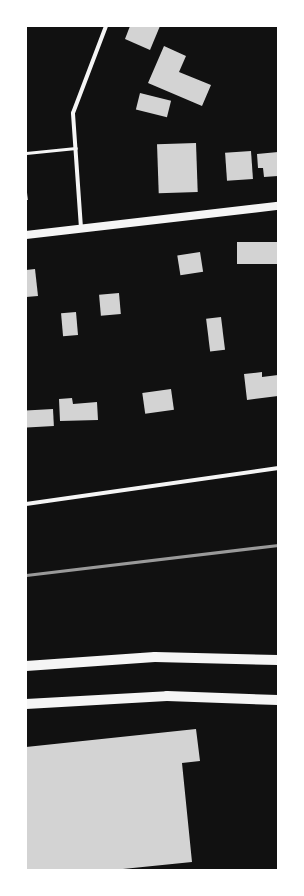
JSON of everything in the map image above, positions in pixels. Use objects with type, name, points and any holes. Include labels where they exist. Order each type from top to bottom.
[{"type":"main road","points":[[26,235],[278,206]]},
{"type":"main road","points":[[26,666],[155,657],[278,660]]},
{"type":"main road","points":[[26,704],[167,696],[278,700]]},
{"type":"street","points":[[81,228],[73,113],[106,26]]},
{"type":"street","points":[[26,504],[278,468]]},
{"type":"lane","points":[[26,153],[76,148]]},
{"type":"building","points":[[130,26],[160,26],[150,50],[125,39]]},
{"type":"building","points":[[164,46],[186,56],[179,72],[211,85],[202,106],[148,83]]},
{"type":"building","points":[[140,93],[171,101],[167,117],[136,109]]},
{"type":"building","points":[[196,143],[198,192],[159,193],[157,144]]},
{"type":"building","points":[[251,151],[253,179],[227,181],[225,153]]},
{"type":"building","points":[[278,152],[278,176],[264,177],[263,168],[258,168],[257,154]]},
{"type":"building","points":[[26,185],[28,200],[26,200]]},
{"type":"building","points":[[237,242],[278,242],[278,264],[237,264]]},
{"type":"building","points":[[200,252],[203,272],[180,275],[177,256]]},
{"type":"building","points":[[35,269],[38,296],[26,297],[26,270]]},
{"type":"building","points":[[119,293],[121,314],[101,316],[99,295]]},
{"type":"building","points":[[76,312],[78,335],[63,336],[61,313]]},
{"type":"building","points":[[221,317],[225,350],[210,352],[206,319]]},
{"type":"building","points":[[262,372],[262,377],[278,375],[278,396],[247,400],[244,374]]},
{"type":"building","points":[[171,389],[174,410],[145,414],[142,393]]},
{"type":"building","points":[[72,398],[73,404],[97,402],[98,420],[60,421],[59,399]]},
{"type":"building","points":[[53,409],[54,426],[27,427],[26,410]]},
{"type":"building","points":[[196,729],[200,761],[182,763],[192,862],[113,870],[26,870],[26,747]]},
{"type":"railway","points":[[26,575],[278,545]]}]
